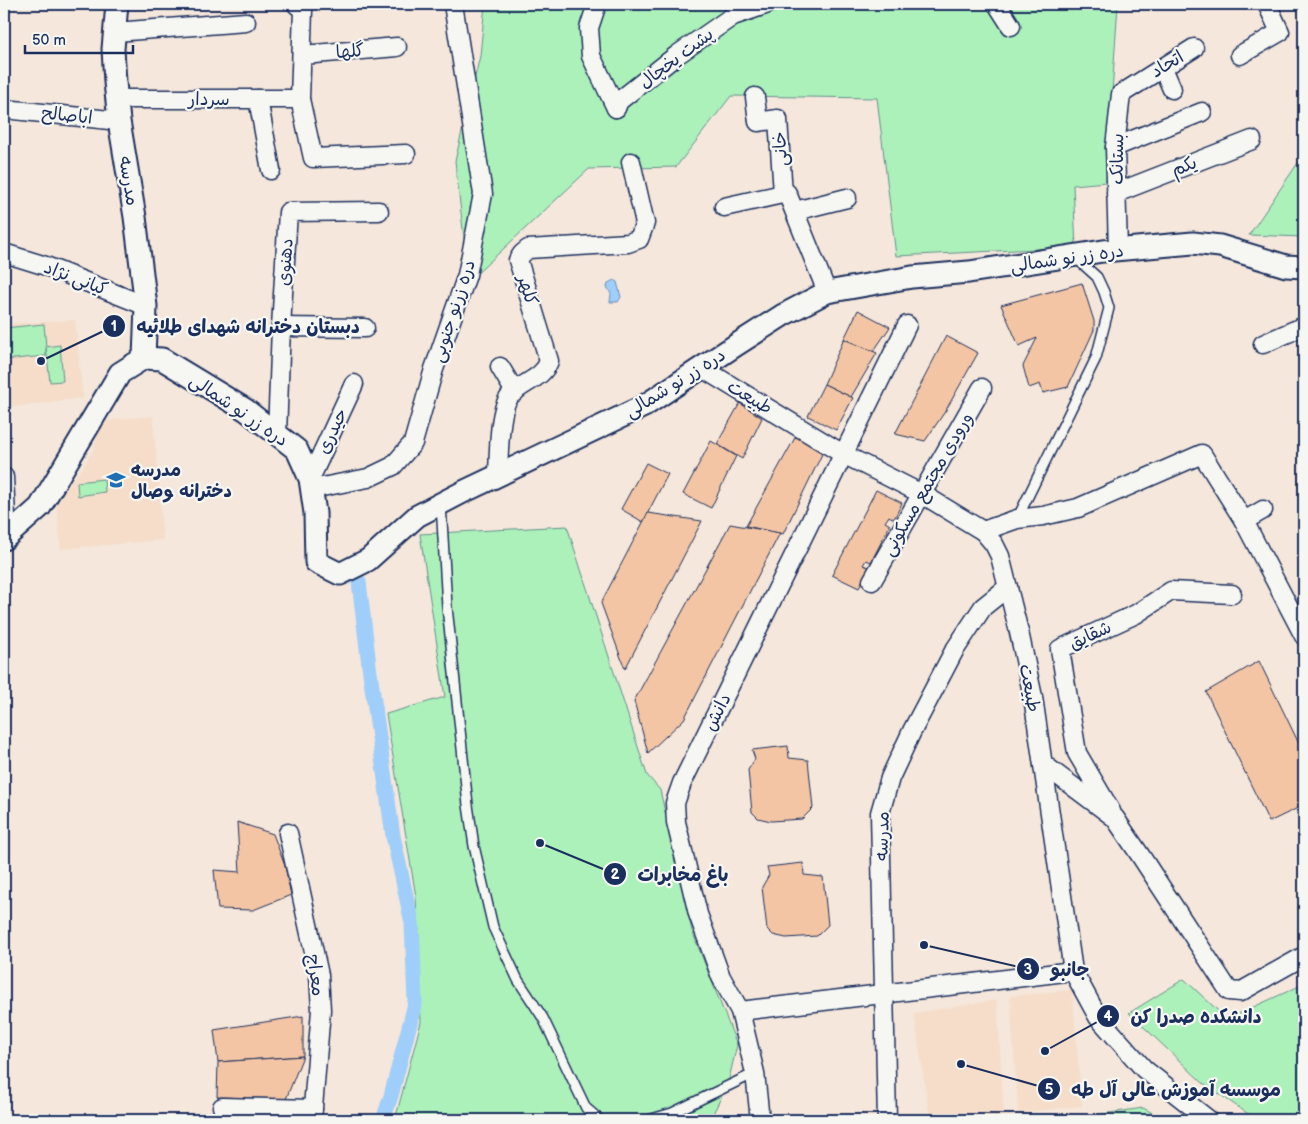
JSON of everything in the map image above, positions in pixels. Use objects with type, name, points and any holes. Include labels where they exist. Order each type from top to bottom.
[{"type":"street","name":"مدرسه","points":[[118,4],[113,49],[119,121],[135,217],[153,358]]},
{"type":"street","points":[[296,4],[304,10],[300,99],[313,158],[406,154]]},
{"type":"street","name":"دره زرنو جنوبی","points":[[311,484],[368,478],[393,466],[413,443],[434,369],[467,275],[483,194],[454,4]]},
{"type":"street","name":"پشت یخچال","points":[[597,4],[589,28],[591,56],[616,108],[619,101],[731,10],[768,4]]},
{"type":"street","points":[[998,4],[1011,26]]},
{"type":"street","points":[[1240,54],[1280,32],[1267,4]]},
{"type":"street","points":[[115,32],[246,22]]},
{"type":"street","name":"گلها","points":[[303,55],[397,47]]},
{"type":"street","name":"اتحاد","points":[[1141,80],[1194,48]]},
{"type":"street","points":[[1163,68],[1172,89]]},
{"type":"street","name":"بستانک","points":[[1118,249],[1115,147],[1121,94],[1141,80]]},
{"type":"street","name":"خانی","points":[[755,97],[758,122],[778,119],[783,194],[787,193],[827,292]]},
{"type":"street","name":"سردار","points":[[117,99],[300,99]]},
{"type":"street","points":[[258,99],[271,170]]},
{"type":"street","name":"اباصالح","points":[[14,110],[119,121]]},
{"type":"street","points":[[1115,147],[1202,112]]},
{"type":"street","name":"یکم","points":[[1116,193],[1252,140]]},
{"type":"street","name":"کلهر","points":[[498,476],[502,415],[509,398],[541,374],[547,368],[549,361],[518,260],[528,249],[628,243],[639,239],[646,223],[631,162]]},
{"type":"street","points":[[724,207],[783,194]]},
{"type":"street","points":[[795,212],[847,198]]},
{"type":"street","name":"دهنوی","points":[[277,434],[280,326],[288,212],[379,211]]},
{"type":"street","name":"دره زر نو شمالی","points":[[153,358],[246,410],[297,450],[311,484],[315,513],[316,562],[340,574],[368,560],[417,516],[644,406],[783,315],[827,292],[912,277],[969,272],[1118,249],[1193,243],[1220,246],[1286,266],[1304,267]]},
{"type":"street","name":"کیانی نژاد","points":[[4,253],[46,266],[146,306]]},
{"type":"street","name":"دانش","points":[[760,1120],[755,1072],[740,1011],[721,977],[698,914],[676,822],[675,803],[682,783],[906,325]]},
{"type":"street","points":[[280,326],[365,328]]},
{"type":"street","points":[[1263,344],[1304,326]]},
{"type":"street","points":[[6,538],[40,507],[120,373],[153,358]]},
{"type":"street","points":[[500,367],[515,392]]},
{"type":"street","name":"طبیعت","points":[[702,368],[843,454],[922,494],[983,531],[994,544],[1000,556],[1008,587],[1033,697],[1073,971],[1098,1017],[1144,1069],[1209,1120]]},
{"type":"street","name":"حیدری","points":[[311,484],[354,384]]},
{"type":"street","name":"ورودی مجتمع مسکونی","points":[[872,581],[982,388]]},
{"type":"street","points":[[983,531],[1017,519],[1043,516],[1078,508],[1202,454],[1244,521],[1304,636]]},
{"type":"street","points":[[4,478],[6,538]]},
{"type":"street","points":[[1244,521],[1263,510]]},
{"type":"street","name":"مدرسه","points":[[886,1120],[880,813],[890,778],[912,731],[954,651],[983,607],[1008,587]]},
{"type":"street","name":"شقایق","points":[[1232,594],[1171,590],[1136,614],[1060,649],[1076,753],[1115,818],[1229,991],[1240,992],[1304,956]]},
{"type":"street","name":"شقایق","points":[[1043,764],[1115,818]]},
{"type":"street","name":"معراج","points":[[288,833],[319,975],[320,1010],[313,1115]]},
{"type":"street","points":[[740,1011],[1073,971]]},
{"type":"street","points":[[222,1107],[313,1115]]},
{"type":"lane","points":[[1017,519],[1096,358],[1109,308],[1097,277],[1074,256]]},
{"type":"lane","points":[[442,503],[447,607],[468,805],[474,846],[493,927],[518,980],[543,1018],[586,1108],[600,1120]]},
{"type":"lane","points":[[648,1120],[672,1113],[755,1072]]},
{"type":"shaded area","points":[[75,320],[83,398],[4,408],[4,324]]},
{"type":"shaded area","name":"مدرسه دخترانه وصال","points":[[153,416],[163,540],[61,549],[56,501],[83,467],[94,448],[101,421]]},
{"type":"shaded area","points":[[1072,990],[1082,1106],[1018,1113],[1010,996]]},
{"type":"shaded area","points":[[997,1000],[1004,1116],[969,1120],[930,1120],[914,1013]]},
{"type":"green space","points":[[485,4],[1118,4],[1106,182],[1073,185],[1076,247],[896,256],[877,98],[731,96],[676,167],[589,169],[469,281],[455,161],[480,56]]},
{"type":"green space","points":[[1304,154],[1304,237],[1249,235]]},
{"type":"green space","points":[[44,324],[46,347],[60,345],[63,381],[50,382],[46,348],[46,356],[4,360],[4,328]]},
{"type":"green space","points":[[104,479],[105,492],[78,496],[77,482]]},
{"type":"green space","points":[[567,526],[647,775],[660,790],[692,931],[737,1045],[728,1083],[710,1120],[395,1120],[421,1022],[416,897],[386,714],[445,697],[420,534]]},
{"type":"green space","points":[[1184,979],[1227,1019],[1304,984],[1304,1120],[1257,1120],[1203,1083],[1129,1013]]},
{"type":"green space","points":[[1143,1108],[1166,1120],[1062,1120]]},
{"type":"water","points":[[614,280],[617,282],[621,297],[618,302],[610,302],[611,294],[607,287],[608,283]]},
{"type":"building","points":[[1082,283],[1094,321],[1094,330],[1068,387],[1043,393],[1040,384],[1029,388],[1023,366],[1037,338],[1019,346],[1001,305]]},
{"type":"building","points":[[858,310],[890,327],[873,352],[844,339]]},
{"type":"building","points":[[946,336],[978,353],[946,410],[925,441],[895,434]]},
{"type":"building","points":[[844,339],[877,353],[851,397],[824,384]]},
{"type":"building","points":[[824,384],[853,398],[836,430],[808,416]]},
{"type":"building","points":[[740,403],[762,418],[742,459],[717,444]]},
{"type":"building","points":[[796,436],[824,450],[783,534],[746,526]]},
{"type":"building","points":[[711,441],[736,456],[711,508],[683,494]]},
{"type":"building","points":[[646,463],[668,474],[643,522],[621,509]]},
{"type":"building","points":[[876,490],[902,503],[894,519],[889,516],[885,522],[890,525],[871,562],[866,560],[863,565],[869,567],[859,588],[832,575]]},
{"type":"building","points":[[648,513],[702,521],[625,669],[601,603]]},
{"type":"building","points":[[730,524],[780,533],[684,719],[648,753],[634,701]]},
{"type":"building","points":[[1259,661],[1304,754],[1304,805],[1269,822],[1206,692]]},
{"type":"building","points":[[788,746],[789,758],[808,760],[813,808],[802,819],[771,821],[758,818],[752,812],[748,770],[755,759],[752,750]]},
{"type":"building","points":[[237,822],[273,834],[285,866],[291,895],[253,910],[218,909],[214,870],[240,872]]},
{"type":"building","points":[[803,863],[804,875],[823,877],[828,925],[817,936],[786,938],[773,935],[767,929],[762,887],[769,875],[767,867]]},
{"type":"building","points":[[303,1016],[303,1056],[218,1062],[214,1030]]},
{"type":"building","points":[[303,1056],[286,1099],[217,1097],[218,1062]]},
{"type":"building","points":[[243,1114],[241,1120],[183,1120],[183,1118]]},
{"type":"building","points":[[1088,1117],[1088,1120],[1062,1120]]},
{"type":"waterway","points":[[359,582],[393,836],[412,923],[415,1004],[383,1120]]},
{"type":"place","name":"دبستان دخترانه شهدای طلائیه","points":[[41,361]]},
{"type":"place","name":"مدرسه دخترانه وصال","points":[[116,480]]},
{"type":"place","name":"باغ مخابرات","points":[[540,843]]},
{"type":"place","name":"جانبو","points":[[924,945]]},
{"type":"place","name":"دانشکده صدرا کن","points":[[1045,1051]]},
{"type":"place","name":"موسسه آموزش عالی آل طه","points":[[961,1064]]}]
